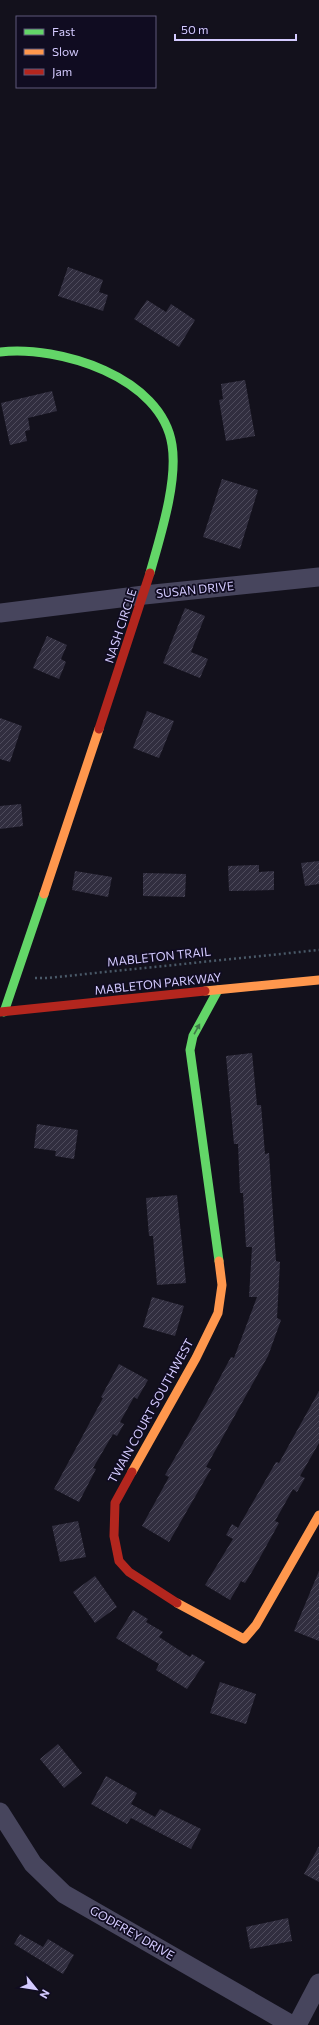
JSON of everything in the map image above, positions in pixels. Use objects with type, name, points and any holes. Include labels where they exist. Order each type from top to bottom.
[{"type":"street","name":"NASH CIRCLE","points":[[0,352],[27,351],[68,359],[98,367],[131,384],[154,404],[166,424],[172,446],[174,462],[161,532],[144,595],[16,977],[2,1012]]},
{"type":"street","name":"SUSAN DRIVE","points":[[0,613],[144,595],[319,577]]},
{"type":"street","name":"MABLETON PARKWAY","points":[[2,1012],[319,980]]},
{"type":"street","name":"TWAIN COURT SOUTHWEST","points":[[218,990],[194,1036],[190,1050],[222,1285],[218,1312],[199,1352],[115,1503],[113,1518],[115,1543],[121,1566],[154,1589],[223,1629],[244,1639],[256,1625],[319,1515]]},
{"type":"street","name":"GODFREY DRIVE","points":[[0,1812],[33,1864],[64,1894],[292,2025]]},
{"type":"street","points":[[297,2025],[319,1983]]},
{"type":"path","name":"MABLETON TRAIL","points":[[16,977],[47,978],[319,950]]},
{"type":"building","points":[[68,267],[103,280],[99,292],[108,295],[103,311],[58,296]]},
{"type":"building","points":[[147,300],[166,312],[171,304],[195,320],[179,347],[134,319]]},
{"type":"building","points":[[245,380],[255,436],[226,441],[219,400],[223,399],[221,384]]},
{"type":"building","points":[[52,391],[57,411],[28,418],[30,430],[25,431],[27,441],[10,445],[1,403]]},
{"type":"building","points":[[222,479],[258,490],[240,549],[203,537]]},
{"type":"building","points":[[185,608],[205,616],[191,652],[208,659],[200,678],[163,663]]},
{"type":"building","points":[[47,636],[67,645],[61,659],[66,662],[59,679],[33,668]]},
{"type":"building","points":[[147,711],[174,721],[159,758],[133,748]]},
{"type":"building","points":[[0,718],[22,726],[10,762],[0,759]]},
{"type":"building","points":[[21,804],[23,826],[0,829],[0,806]]},
{"type":"building","points":[[319,861],[319,884],[305,886],[301,863]]},
{"type":"building","points":[[259,865],[259,872],[274,871],[274,890],[229,891],[228,866]]},
{"type":"building","points":[[75,871],[112,877],[108,897],[72,890]]},
{"type":"building","points":[[143,873],[186,874],[185,897],[143,896]]},
{"type":"building","points":[[252,1053],[257,1105],[261,1105],[265,1154],[269,1153],[276,1261],[280,1262],[277,1318],[281,1320],[268,1356],[206,1467],[211,1469],[169,1542],[142,1526],[169,1477],[165,1475],[231,1357],[234,1358],[257,1297],[249,1297],[252,1247],[246,1247],[243,1193],[240,1193],[238,1144],[234,1144],[226,1056]]},
{"type":"building","points":[[37,1124],[78,1130],[74,1159],[55,1156],[56,1151],[34,1148]]},
{"type":"building","points":[[177,1195],[186,1283],[157,1285],[153,1236],[149,1236],[146,1198]]},
{"type":"building","points":[[152,1297],[184,1306],[175,1336],[143,1327]]},
{"type":"building","points":[[119,1364],[148,1380],[137,1399],[134,1397],[120,1422],[124,1424],[117,1436],[113,1434],[93,1468],[96,1469],[79,1502],[54,1489],[103,1398],[101,1397]]},
{"type":"building","points":[[319,1391],[319,1443],[300,1476],[305,1478],[297,1492],[293,1489],[275,1521],[279,1523],[253,1570],[245,1583],[241,1581],[230,1600],[205,1585],[233,1539],[226,1535],[232,1524],[238,1528],[276,1462],[279,1463]]},
{"type":"building","points":[[78,1521],[86,1557],[60,1562],[52,1526]]},
{"type":"building","points":[[319,1571],[319,1641],[294,1631]]},
{"type":"building","points":[[95,1576],[117,1607],[95,1623],[73,1592]]},
{"type":"building","points":[[133,1610],[148,1619],[146,1622],[163,1632],[159,1637],[190,1657],[192,1654],[205,1662],[187,1689],[156,1670],[159,1664],[116,1638]]},
{"type":"building","points":[[220,1682],[256,1694],[246,1724],[210,1713]]},
{"type":"building","points":[[58,1744],[82,1773],[64,1788],[40,1759]]},
{"type":"building","points":[[106,1776],[137,1793],[131,1804],[155,1817],[160,1809],[201,1829],[191,1849],[131,1818],[127,1824],[91,1804]]},
{"type":"building","points":[[319,1846],[319,1882],[304,1874]]},
{"type":"building","points":[[288,1918],[292,1941],[250,1949],[246,1927]]},
{"type":"building","points":[[20,1934],[43,1947],[48,1939],[74,1955],[63,1974],[14,1944]]},
{"type":"traffic: fast","points":[[0,352],[24,351],[50,354],[78,360],[104,370],[129,384],[149,401],[164,421],[172,445],[172,476],[167,509],[150,573]]},
{"type":"traffic: fast","points":[[4,1012],[44,894]]},
{"type":"traffic: fast","points":[[218,990],[193,1036],[190,1050],[219,1261]]},
{"type":"traffic: slow","points":[[44,894],[99,729]]},
{"type":"traffic: slow","points":[[205,991],[319,980]]},
{"type":"traffic: slow","points":[[132,1472],[196,1358],[218,1313],[222,1285],[219,1261]]},
{"type":"traffic: slow","points":[[177,1603],[244,1639],[256,1625],[319,1515]]},
{"type":"traffic: jam","points":[[99,729],[150,573]]},
{"type":"traffic: jam","points":[[0,1012],[205,991]]},
{"type":"traffic: jam","points":[[132,1472],[115,1503],[114,1536],[119,1561],[129,1572],[177,1603]]}]
